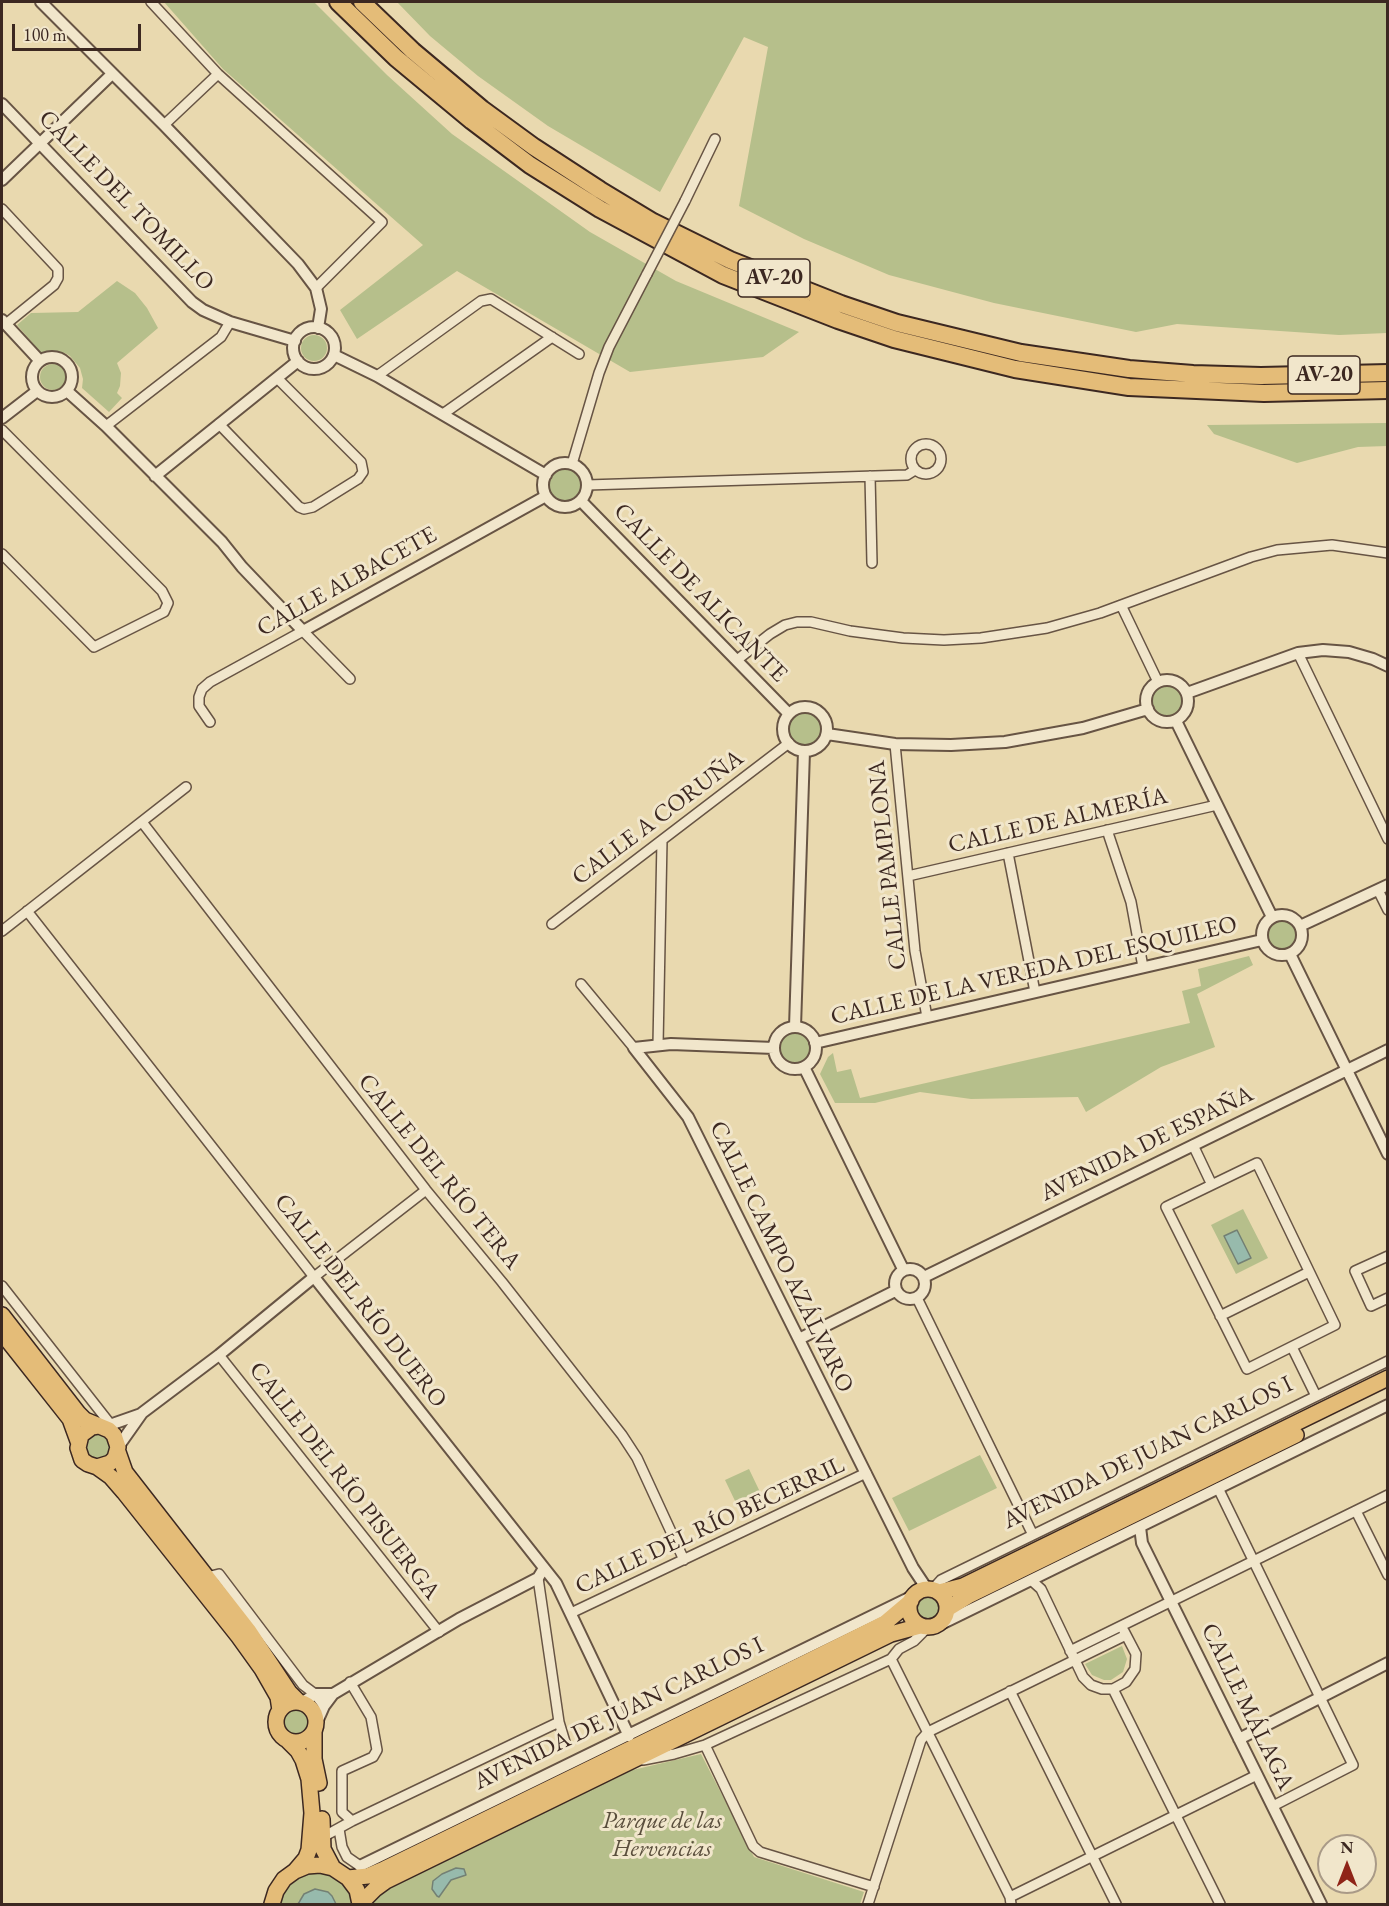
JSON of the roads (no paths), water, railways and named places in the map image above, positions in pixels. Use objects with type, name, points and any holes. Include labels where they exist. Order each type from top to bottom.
[{"type":"highway","name":"AV-20","points":[[338,2],[396,58],[472,121],[530,165],[600,209],[723,275],[828,316],[894,339],[1015,369],[1129,387],[1264,393],[1388,390]]},
{"type":"highway","name":"AV-20","points":[[362,2],[413,51],[482,109],[534,147],[600,190],[653,222],[730,260],[841,304],[897,323],[1001,348],[1061,360],[1129,369],[1193,374],[1250,375],[1388,373]]},
{"type":"highway","points":[[2,1315],[78,1413],[111,1435],[125,1473],[254,1638],[288,1692],[305,1699],[314,1711],[314,1759],[322,1813],[323,1849],[357,1890],[360,1904]]},
{"type":"highway","points":[[2,1333],[70,1419],[82,1460],[111,1477],[239,1636],[278,1697],[280,1710]]},
{"type":"highway","name":"AVENIDA DE JUAN CARLOS I","points":[[341,1873],[368,1876],[382,1870],[885,1623],[923,1593],[963,1586],[1388,1378]]},
{"type":"highway","name":"AVENIDA DE JUAN CARLOS I","points":[[948,1609],[968,1596],[1388,1390]]},
{"type":"highway","points":[[78,1441],[86,1431],[111,1435]]},
{"type":"highway","points":[[97,1467],[110,1463],[111,1435]]},
{"type":"highway","points":[[923,1593],[945,1599],[948,1609],[945,1618],[929,1626],[913,1620],[909,1611],[923,1593]]},
{"type":"highway","name":"AVENIDA DE JUAN CARLOS I","points":[[360,1904],[386,1881],[623,1764],[891,1634],[929,1626]]},
{"type":"highway","points":[[272,1905],[276,1891],[284,1879],[306,1858],[309,1850],[312,1813],[309,1779],[298,1750],[281,1735],[276,1726],[280,1710],[291,1702],[305,1699]]},
{"type":"highway","points":[[288,1741],[300,1742],[310,1737],[315,1727]]},
{"type":"highway","points":[[295,1870],[320,1865],[341,1873]]},
{"type":"street","points":[[41,2],[298,264],[316,288],[321,309],[318,328]]},
{"type":"street","points":[[151,2],[218,74],[382,222],[316,288]]},
{"type":"street","points":[[2,180],[112,74]]},
{"type":"street","points":[[164,125],[218,74]]},
{"type":"street","name":"CALLE DEL TOMILLO","points":[[2,104],[192,302],[203,310],[230,322],[295,341]]},
{"type":"street","points":[[572,464],[609,347],[715,139]]},
{"type":"street","points":[[2,209],[58,269],[58,278],[54,285],[4,322],[40,361]]},
{"type":"street","points":[[377,376],[481,301],[490,299],[579,354]]},
{"type":"street","points":[[106,426],[222,337],[230,322]]},
{"type":"street","points":[[318,328],[329,333],[332,338],[334,355],[326,365],[315,369],[298,361],[295,355],[295,341],[297,336],[306,329],[318,328]]},
{"type":"street","points":[[443,414],[552,338]]},
{"type":"street","points":[[334,355],[377,376],[546,475]]},
{"type":"street","points":[[54,357],[65,361],[73,378],[68,391],[62,395],[49,397],[37,390],[32,379],[33,372],[40,361],[54,357]]},
{"type":"street","points":[[155,476],[298,361]]},
{"type":"street","points":[[219,424],[303,509],[313,507],[358,479],[363,472],[361,462],[277,378]]},
{"type":"street","points":[[2,418],[37,390]]},
{"type":"street","points":[[68,391],[222,542],[242,567],[350,679]]},
{"type":"street","points":[[2,430],[162,591],[168,603],[164,612],[94,647],[2,554]]},
{"type":"street","points":[[561,463],[572,464],[580,468],[585,476],[586,493],[581,501],[572,506],[562,507],[553,503],[546,496],[543,486],[546,475],[552,467],[561,463]]},
{"type":"street","points":[[587,484],[907,475],[915,470]]},
{"type":"street","points":[[870,476],[872,563]]},
{"type":"street","name":"CALLE ALBACETE","points":[[210,722],[199,706],[199,697],[202,689],[210,682],[546,496]]},
{"type":"street","name":"CALLE DE ALICANTE","points":[[581,501],[789,714]]},
{"type":"street","points":[[737,660],[770,634],[785,625],[797,622],[811,622],[850,631],[903,638],[944,640],[981,638],[1047,628],[1277,550],[1332,545],[1388,553]]},
{"type":"street","points":[[1120,605],[1158,682]]},
{"type":"street","points":[[1187,693],[1298,653],[1323,650],[1349,652],[1388,666]]},
{"type":"street","points":[[1298,653],[1388,839]]},
{"type":"street","points":[[1169,680],[1180,684],[1187,693],[1189,704],[1185,714],[1176,721],[1165,722],[1154,718],[1148,709],[1146,699],[1150,689],[1158,682],[1169,680]]},
{"type":"street","points":[[799,708],[810,708],[820,713],[826,723],[827,734],[822,743],[814,749],[804,751],[796,749],[784,734],[784,723],[789,714],[799,708]]},
{"type":"street","points":[[827,734],[896,744],[951,745],[1005,742],[1083,728],[1148,709]]},
{"type":"street","points":[[1176,721],[1272,917]]},
{"type":"street","name":"CALLE A CORUÑA","points":[[552,924],[789,743]]},
{"type":"street","name":"CALLE PAMPLONA","points":[[896,744],[915,951],[927,1017]]},
{"type":"street","points":[[795,1027],[804,751]]},
{"type":"street","points":[[2,931],[186,787]]},
{"type":"street","name":"CALLE DE ALMERÍA","points":[[908,876],[1217,805]]},
{"type":"street","name":"CALLE DEL RÍO TERA","points":[[142,822],[426,1190],[502,1282],[622,1435],[637,1458],[684,1560]]},
{"type":"street","points":[[1107,830],[1131,902],[1143,967]]},
{"type":"street","points":[[658,1045],[662,840]]},
{"type":"street","points":[[1008,853],[1035,992]]},
{"type":"street","points":[[1300,926],[1383,887],[1388,910]]},
{"type":"street","name":"CALLE DEL RÍO DUERO","points":[[27,911],[556,1583],[629,1736]]},
{"type":"street","points":[[1282,915],[1293,918],[1300,926],[1302,937],[1299,947],[1290,954],[1278,956],[1268,950],[1262,940],[1265,923],[1272,917],[1282,915]]},
{"type":"street","name":"CALLE DE LA VEREDA DEL ESQUILEO","points":[[815,1043],[1262,940]]},
{"type":"street","points":[[1290,954],[1386,1147]]},
{"type":"street","name":"CALLE CAMPO AZÁLVARO","points":[[581,984],[688,1117],[913,1568],[923,1593]]},
{"type":"street","points":[[795,1027],[804,1029],[815,1043],[812,1061],[804,1067],[794,1069],[784,1066],[777,1058],[774,1048],[777,1038],[784,1030],[795,1027]]},
{"type":"street","points":[[634,1048],[658,1045],[774,1048]]},
{"type":"street","name":"AVENIDA DE ESPAÑA","points":[[924,1277],[1388,1050]]},
{"type":"street","points":[[804,1067],[903,1269]]},
{"type":"street","points":[[1193,1145],[1211,1184]]},
{"type":"street","points":[[1257,1163],[1309,1272],[1335,1325],[1247,1369],[1166,1207],[1257,1163]]},
{"type":"street","points":[[111,1435],[219,1355],[426,1190]]},
{"type":"street","points":[[1388,1256],[1354,1271],[1371,1306],[1388,1298]]},
{"type":"street","points":[[903,1269],[915,1269],[924,1277],[925,1289],[917,1298],[905,1299],[895,1291],[894,1278],[903,1269]]},
{"type":"street","points":[[1220,1316],[1309,1272]]},
{"type":"street","points":[[2,1286],[111,1435]]},
{"type":"street","points":[[799,1339],[895,1291]]},
{"type":"street","points":[[917,1298],[1033,1535]]},
{"type":"street","points":[[1292,1347],[1316,1396]]},
{"type":"street","name":"CALLE DEL RÍO PISUERGA","points":[[219,1355],[439,1632]]},
{"type":"street","name":"AVENIDA DE JUAN CARLOS I","points":[[341,1873],[360,1866],[923,1593],[941,1580],[1388,1361]]},
{"type":"street","name":"AVENIDA DE JUAN CARLOS I","points":[[929,1626],[1036,1577],[1388,1406]]},
{"type":"street","points":[[111,1435],[142,1413]]},
{"type":"street","name":"CALLE DEL RÍO BECERRIL","points":[[571,1613],[866,1473]]},
{"type":"street","points":[[1218,1488],[1353,1765],[1273,1806]]},
{"type":"street","points":[[868,1905],[921,1740],[928,1732],[1011,1692],[1172,1601],[1388,1495]]},
{"type":"street","points":[[1356,1511],[1388,1575]]},
{"type":"street","name":"CALLE MÁLAGA","points":[[1140,1527],[1143,1543],[1321,1905]]},
{"type":"street","points":[[315,1727],[324,1706],[333,1694],[350,1682],[538,1578],[544,1568]]},
{"type":"street","points":[[1036,1577],[1083,1677],[1091,1685],[1102,1689],[1113,1689],[1126,1682],[1135,1669],[1136,1654],[1124,1630]]},
{"type":"street","points":[[538,1578],[559,1722],[565,1742]]},
{"type":"street","points":[[623,1764],[705,1745],[891,1659],[899,1648],[914,1641],[929,1626]]},
{"type":"street","points":[[891,1659],[1011,1901],[1092,1857],[1257,1775]]},
{"type":"street","points":[[1239,1739],[1388,1663]]},
{"type":"street","points":[[350,1682],[370,1717],[377,1750],[373,1756],[342,1771],[342,1812],[352,1821]]},
{"type":"street","points":[[1113,1689],[1220,1905]]},
{"type":"street","points":[[1011,1692],[1116,1905]]},
{"type":"street","points":[[305,1699],[333,1694]]},
{"type":"street","points":[[305,1699],[324,1706]]},
{"type":"street","points":[[321,1838],[559,1722]]},
{"type":"street","points":[[705,1745],[753,1846],[760,1852],[874,1887]]},
{"type":"street","points":[[339,1829],[342,1847],[347,1857],[360,1866]]},
{"type":"park label","name":"Parque de las Hervencias","points":[[662,1835]]}]
